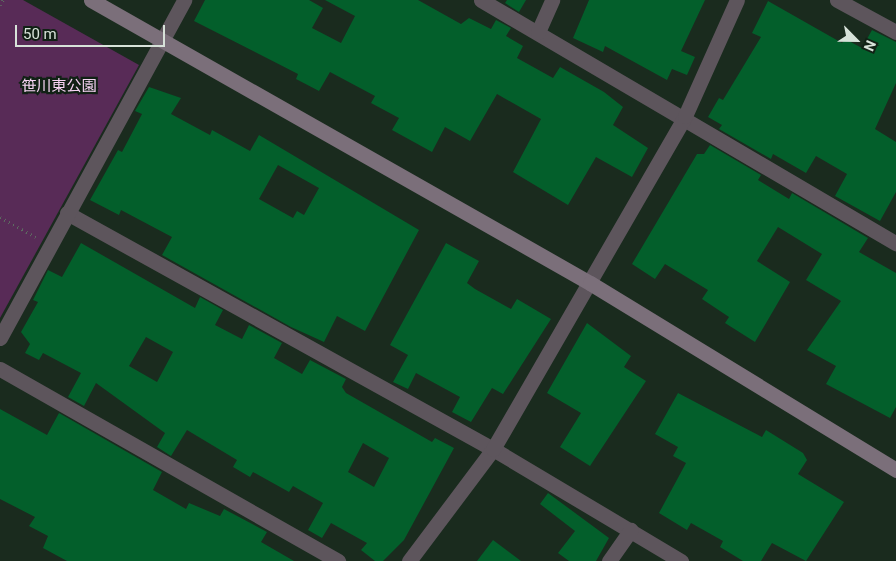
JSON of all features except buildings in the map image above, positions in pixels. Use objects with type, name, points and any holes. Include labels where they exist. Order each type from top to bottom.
[{"type":"street","points":[[91,0],[590,283],[896,470]]},
{"type":"street","points":[[0,338],[184,0]]},
{"type":"street","points":[[482,0],[685,116],[896,243]]},
{"type":"street","points":[[538,32],[552,0]]},
{"type":"street","points":[[409,561],[493,449],[685,116],[737,0]]},
{"type":"street","points":[[837,0],[896,32]]},
{"type":"street","points":[[67,213],[493,449],[681,561]]},
{"type":"street","points":[[0,369],[338,561]]},
{"type":"street","points":[[609,561],[631,530]]},
{"type":"path","points":[[0,5],[3,0]]},
{"type":"path","points":[[0,217],[44,241]]},
{"type":"green space","name":"笹川東公園","points":[[0,0],[23,0],[139,65],[0,318]]}]
